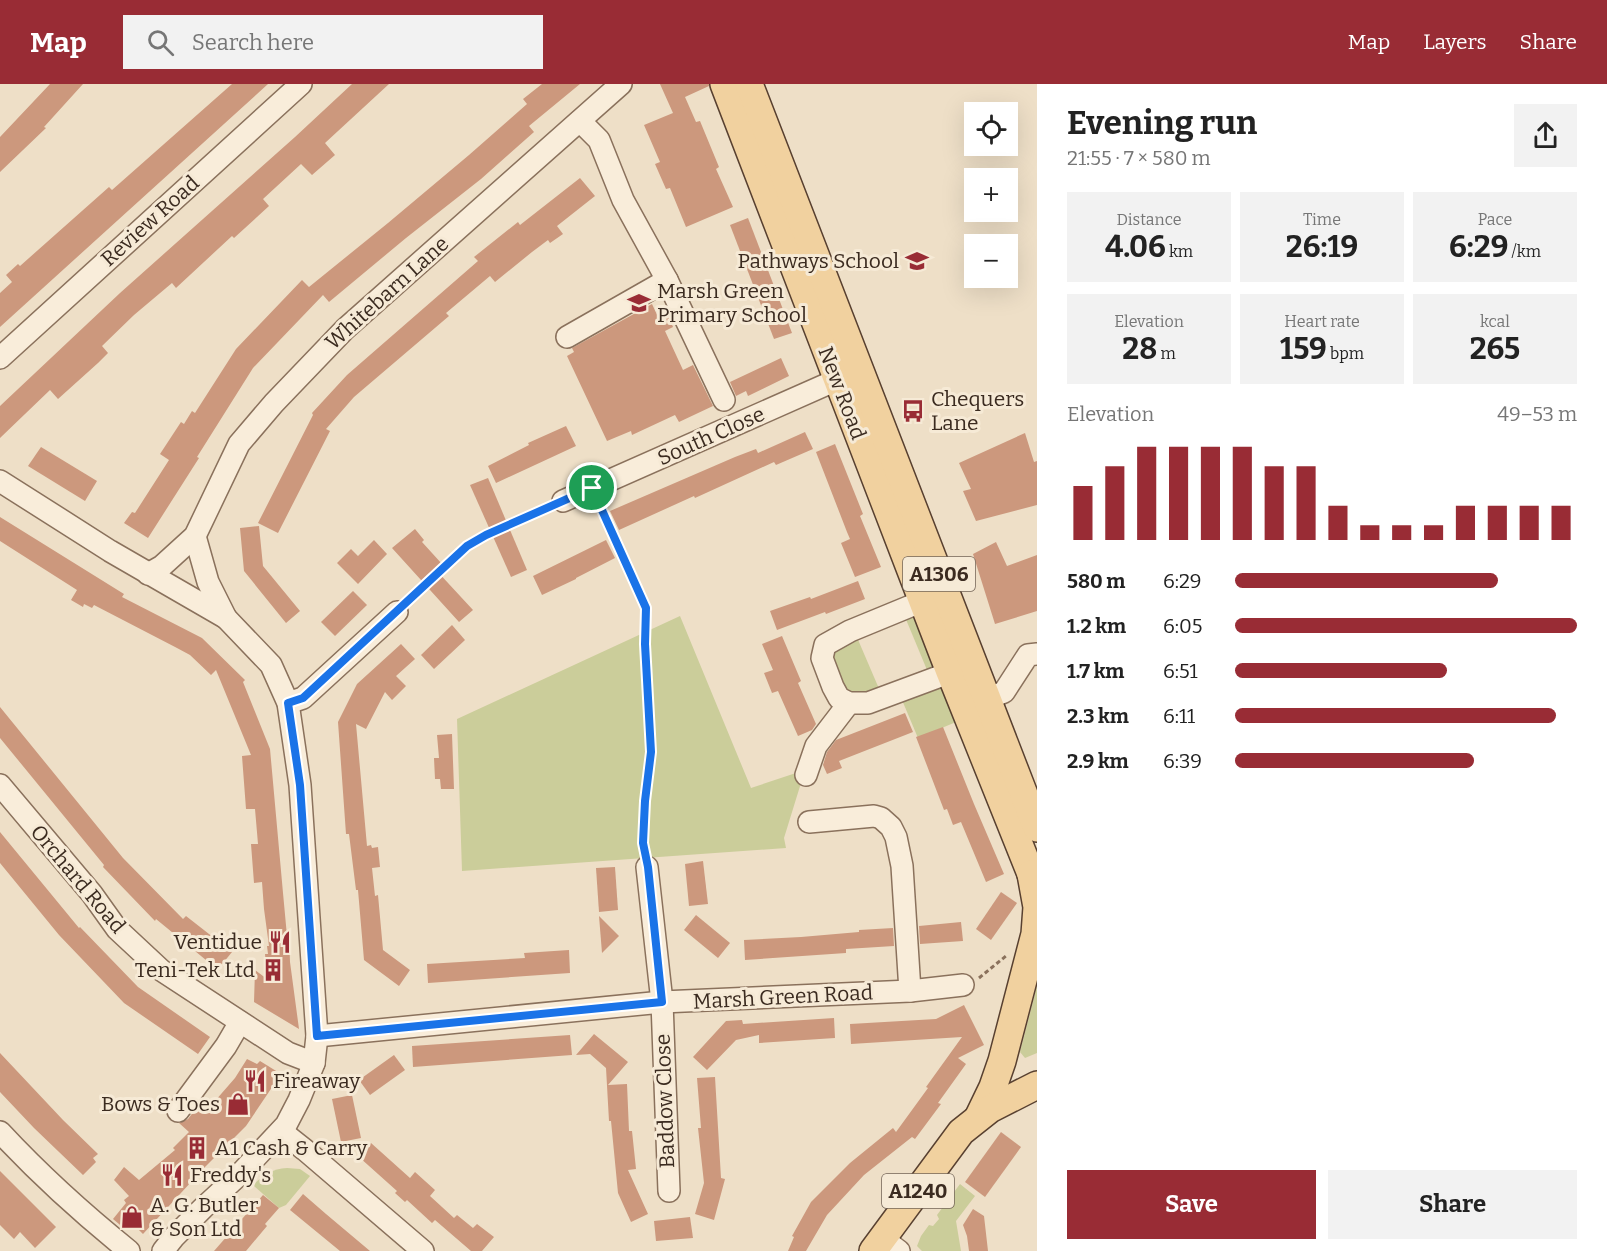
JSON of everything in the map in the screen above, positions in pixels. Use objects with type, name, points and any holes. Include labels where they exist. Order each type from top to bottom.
[{"type":"main road","name":"New Road","points":[[724,84],[848,375],[976,703],[1034,880]]},
{"type":"main road","name":"New Road","points":[[748,84],[848,375]]},
{"type":"main road","name":"New Road","points":[[976,703],[1037,828]]},
{"type":"main road","name":"A1240","points":[[979,1116],[1002,1061],[1035,934],[1037,907],[1034,880]]},
{"type":"main road","name":"A1240","points":[[885,1247],[961,1132],[979,1116],[1035,1085]]},
{"type":"street","name":"Review Road","points":[[0,358],[301,84]]},
{"type":"street","name":"Whitebarn Lane","points":[[148,574],[162,566],[195,536],[239,444],[274,403],[345,329],[621,84]]},
{"type":"street","points":[[580,121],[599,140],[623,200],[667,280],[724,400]]},
{"type":"street","points":[[567,337],[667,280]]},
{"type":"street","name":"South Close","points":[[563,501],[848,375]]},
{"type":"street","points":[[0,481],[148,574],[226,618],[271,665],[288,703],[300,785],[317,1036],[314,1063],[286,1125],[240,1174],[174,1237],[163,1251]]},
{"type":"street","points":[[195,536],[208,582],[226,618]]},
{"type":"street","points":[[934,597],[850,631],[825,645],[822,658],[833,687],[839,698],[849,704],[868,703],[962,668]]},
{"type":"street","points":[[288,703],[303,698],[397,612]]},
{"type":"street","points":[[976,703],[1004,692],[1028,655],[1037,654]]},
{"type":"street","points":[[806,775],[816,746],[849,704]]},
{"type":"street","name":"Orchard Road","points":[[0,785],[92,894],[117,929],[161,970],[288,1053],[314,1063]]},
{"type":"street","points":[[809,822],[874,816],[881,818],[891,827],[896,837],[902,866],[910,991]]},
{"type":"street","name":"Baddow Close","points":[[648,867],[662,1002],[669,1191]]},
{"type":"street","name":"Marsh Green Road","points":[[317,1036],[662,1002],[910,991],[963,985]]},
{"type":"street","points":[[178,1111],[226,1046],[240,1022]]},
{"type":"street","points":[[281,1131],[423,1251]]},
{"type":"street","points":[[0,1132],[77,1208],[129,1251]]},
{"type":"path","points":[[592,488],[646,608],[645,644],[651,752],[643,843],[648,867]]},
{"type":"path","points":[[397,612],[467,546],[486,535],[563,501]]},
{"type":"path","points":[[963,985],[973,982],[1012,953]]},
{"type":"green space","points":[[922,610],[944,663],[927,670],[905,617]]},
{"type":"green space","points":[[680,616],[751,788],[805,770],[784,838],[786,848],[462,871],[457,719]]},
{"type":"green space","points":[[856,635],[880,691],[869,696],[850,693],[840,684],[832,664],[838,645]]},
{"type":"green space","points":[[940,684],[956,722],[918,738],[902,700]]},
{"type":"green space","points":[[1037,986],[1037,1053],[1025,1058],[1020,1052]]},
{"type":"green space","points":[[287,1168],[300,1169],[310,1176],[286,1205],[279,1208],[253,1185],[268,1173]]},
{"type":"green space","points":[[960,1184],[975,1196],[956,1221],[961,1251],[922,1251],[917,1246],[921,1236],[929,1225],[933,1226],[939,1219],[937,1215]]},
{"type":"building","points":[[50,84],[83,84],[44,127],[46,128],[0,172],[0,137]]},
{"type":"building","points":[[232,84],[268,84],[0,327],[0,293],[12,282],[6,275],[18,264],[20,266],[109,187],[112,190]]},
{"type":"building","points":[[352,84],[389,84],[325,143],[335,155],[312,175],[301,164],[263,199],[269,206],[234,238],[232,236],[176,288],[172,283],[102,346],[108,353],[98,363],[58,399],[50,390],[0,438],[0,406],[120,293]]},
{"type":"building","points":[[542,84],[580,84],[529,126],[534,132],[481,179],[329,302],[323,295],[253,368],[148,538],[124,523],[132,512],[135,513],[169,460],[160,454],[181,422],[184,424],[192,411],[195,413],[236,349],[302,280],[309,287],[388,223],[527,104],[523,99]]},
{"type":"building","points":[[660,84],[709,84],[685,97],[696,122],[700,121],[719,167],[716,169],[733,207],[686,227],[670,188],[666,189],[655,164],[660,162],[644,125],[673,113]]},
{"type":"building","points":[[580,178],[595,196],[557,226],[563,234],[550,243],[548,240],[495,282],[490,276],[446,313],[449,316],[354,397],[326,429],[330,431],[278,533],[258,523],[312,413],[347,375],[478,261],[474,257],[518,222],[520,225]]},
{"type":"building","points":[[748,218],[792,333],[774,339],[730,225]]},
{"type":"building","points":[[652,304],[658,317],[667,313],[673,327],[665,331],[683,370],[693,365],[713,406],[679,422],[675,415],[632,435],[631,431],[607,441],[567,356],[574,352],[572,348]]},
{"type":"building","points":[[781,358],[789,376],[748,396],[746,391],[736,396],[730,382]]},
{"type":"building","points":[[566,426],[576,446],[496,483],[488,466],[529,445],[528,443]]},
{"type":"building","points":[[805,432],[813,449],[776,465],[774,462],[619,530],[610,511],[735,457],[756,449],[758,453]]},
{"type":"building","points":[[1025,433],[1034,462],[1037,461],[1037,505],[976,521],[963,491],[971,489],[959,463]]},
{"type":"building","points":[[835,444],[863,514],[860,516],[881,567],[855,577],[841,543],[850,539],[816,452]]},
{"type":"building","points":[[41,447],[97,481],[85,501],[28,466]]},
{"type":"building","points":[[488,478],[527,570],[511,577],[470,485]]},
{"type":"building","points":[[0,517],[124,594],[122,597],[202,638],[245,680],[243,682],[270,749],[287,936],[289,936],[299,1029],[254,1002],[255,970],[267,979],[265,954],[268,954],[267,946],[269,946],[262,882],[254,883],[251,844],[258,844],[255,809],[246,809],[242,756],[251,755],[216,670],[211,675],[190,655],[177,648],[94,605],[92,608],[84,604],[83,607],[71,600],[77,590],[0,541]]},
{"type":"building","points":[[259,526],[263,566],[300,611],[286,623],[244,571],[240,528]]},
{"type":"building","points":[[415,529],[424,540],[422,542],[442,564],[436,570],[473,610],[459,622],[392,548]]},
{"type":"building","points":[[374,540],[387,554],[358,584],[337,563],[351,549],[358,556]]},
{"type":"building","points":[[606,540],[615,558],[542,595],[533,576]]},
{"type":"building","points":[[996,542],[1007,566],[1037,555],[1037,611],[995,624],[973,554]]},
{"type":"building","points":[[858,581],[865,599],[777,630],[770,611],[810,597],[811,599]]},
{"type":"building","points":[[353,591],[367,605],[335,636],[321,622]]},
{"type":"building","points":[[452,625],[465,640],[434,669],[421,655]]},
{"type":"building","points":[[782,636],[801,681],[798,683],[816,724],[812,730],[798,736],[778,691],[772,693],[764,673],[773,670],[762,644]]},
{"type":"building","points":[[401,644],[415,659],[396,676],[406,686],[392,700],[385,692],[366,729],[356,724],[367,846],[378,847],[380,867],[372,868],[375,896],[378,895],[383,950],[410,970],[399,986],[364,960],[358,890],[356,890],[349,834],[346,834],[338,722],[357,684]]},
{"type":"building","points":[[0,707],[123,858],[183,919],[186,916],[232,952],[219,968],[212,965],[156,919],[155,921],[103,867],[104,865],[0,738]]},
{"type":"building","points":[[905,713],[913,732],[839,761],[842,768],[827,774],[823,765],[827,752],[836,740]]},
{"type":"building","points":[[943,727],[1004,874],[986,882],[961,822],[953,825],[947,809],[944,810],[916,737]]},
{"type":"building","points":[[452,734],[454,789],[441,789],[440,779],[435,779],[434,758],[439,758],[437,735]]},
{"type":"building","points":[[0,832],[79,928],[138,987],[210,1037],[198,1054],[124,1003],[59,935],[0,863]]},
{"type":"building","points":[[703,861],[708,904],[689,906],[685,864]]},
{"type":"building","points":[[615,867],[618,910],[599,912],[596,868]]},
{"type":"building","points":[[1001,892],[1017,903],[991,940],[976,929]]},
{"type":"building","points":[[696,915],[730,943],[718,958],[684,930]]},
{"type":"building","points":[[599,916],[619,936],[602,953]]},
{"type":"building","points":[[961,922],[963,941],[920,944],[919,926]]},
{"type":"building","points":[[893,928],[894,946],[846,949],[846,953],[745,960],[744,940]]},
{"type":"building","points":[[569,950],[570,973],[428,983],[427,964],[525,958],[524,953]]},
{"type":"building","points":[[964,1005],[984,1045],[958,1058],[966,1064],[938,1103],[941,1104],[915,1139],[912,1137],[864,1175],[827,1215],[806,1251],[788,1251],[794,1237],[792,1236],[811,1202],[850,1163],[893,1128],[896,1132],[962,1037],[851,1044],[850,1024],[936,1019]]},
{"type":"building","points":[[834,1018],[835,1038],[759,1043],[759,1035],[736,1040],[707,1070],[693,1057],[726,1021],[742,1020],[743,1024]]},
{"type":"building","points":[[594,1034],[628,1062],[608,1085],[627,1084],[629,1131],[632,1131],[636,1169],[628,1170],[648,1214],[631,1222],[618,1193],[611,1121],[609,1121],[606,1068],[590,1054],[576,1055]]},
{"type":"building","points":[[570,1035],[572,1055],[413,1067],[412,1046]]},
{"type":"building","points":[[0,1053],[98,1154],[93,1158],[96,1162],[83,1175],[0,1092]]},
{"type":"building","points":[[394,1055],[405,1070],[370,1095],[359,1080]]},
{"type":"building","points":[[247,1059],[257,1064],[260,1061],[281,1074],[246,1126],[143,1234],[132,1223],[126,1230],[113,1219],[126,1203],[124,1200],[129,1196],[114,1180],[124,1167],[139,1180],[175,1150],[173,1148],[189,1132],[179,1123],[188,1119],[201,1102],[208,1109],[235,1078]]},
{"type":"building","points":[[715,1077],[721,1178],[725,1179],[714,1220],[695,1214],[704,1183],[698,1128],[701,1128],[697,1078]]},
{"type":"building","points":[[352,1095],[361,1138],[341,1142],[332,1099]]},
{"type":"building","points":[[1001,1132],[1021,1147],[985,1197],[965,1182]]},
{"type":"building","points":[[371,1143],[410,1178],[415,1172],[435,1190],[430,1196],[454,1218],[457,1215],[473,1228],[477,1224],[494,1237],[482,1251],[471,1251],[435,1220],[432,1223],[407,1200],[405,1202],[395,1193],[397,1191],[359,1157]]},
{"type":"building","points":[[0,1171],[56,1227],[35,1248],[20,1232],[14,1239],[0,1225]]},
{"type":"building","points":[[303,1194],[370,1251],[340,1251],[290,1210]]},
{"type":"building","points":[[263,1195],[279,1208],[246,1251],[214,1251]]},
{"type":"building","points":[[973,1209],[984,1216],[988,1251],[969,1251],[963,1225]]},
{"type":"building","points":[[690,1217],[693,1238],[656,1241],[654,1221]]},
{"type":"place","name":"Pathways School","points":[[917,261]]},
{"type":"place","name":"Marsh Green Primary School","points":[[639,303]]},
{"type":"place","name":"Chequers Lane","points":[[913,411]]},
{"type":"place","name":"Ventidue","points":[[280,942]]},
{"type":"place","name":"Teni-Tek Ltd","points":[[273,970]]},
{"type":"place","name":"Fireaway","points":[[255,1081]]},
{"type":"place","name":"Bows & Toes","points":[[238,1104]]},
{"type":"place","name":"A1 Cash & Carry","points":[[197,1148]]},
{"type":"place","name":"Freddy's","points":[[172,1175]]},
{"type":"place","name":"A. G. Butler & Son Ltd","points":[[132,1217]]},
{"type":"route","points":[[592,488],[646,608],[645,644],[651,752],[643,843],[648,867],[662,1002],[317,1036],[300,785],[288,703],[303,698],[467,546],[486,535],[592,488]]}]
